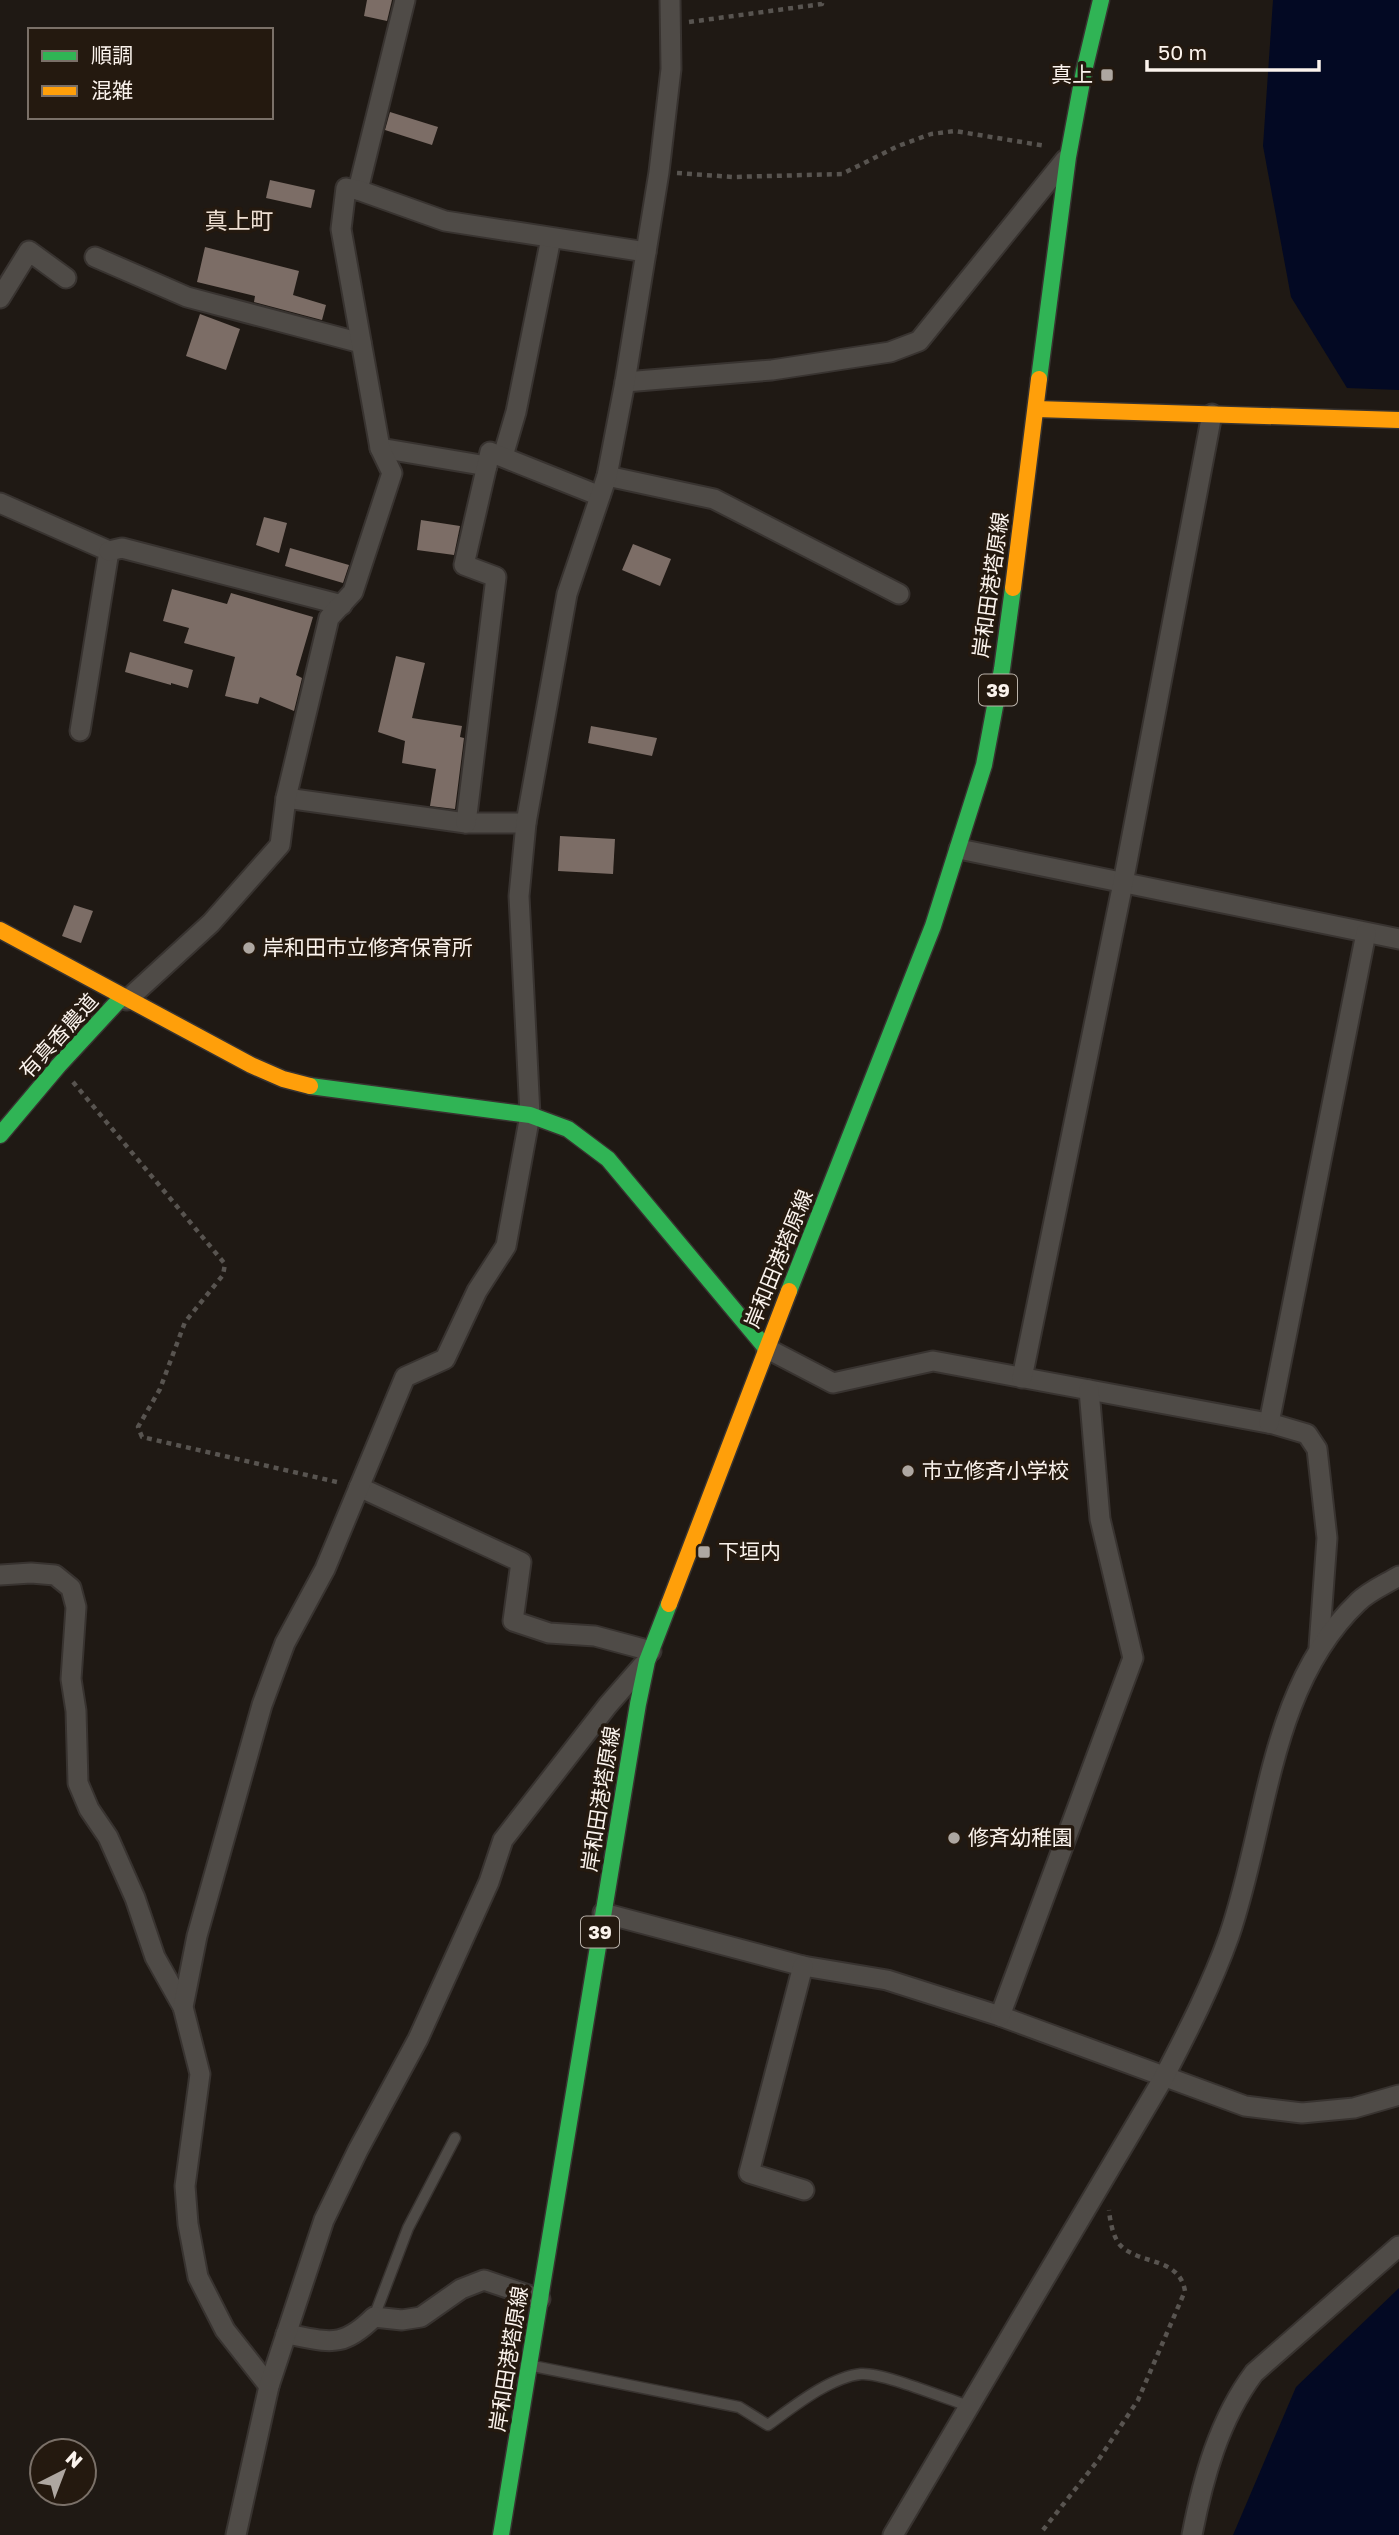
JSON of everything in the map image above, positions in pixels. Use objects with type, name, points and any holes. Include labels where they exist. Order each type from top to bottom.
[{"type":"main road","name":"岸和田港塔原線","points":[[501,2535],[603,1913],[649,1656],[766,1348],[933,926],[984,765],[993,721],[1036,409],[1068,153],[1101,0]]},
{"type":"main road","points":[[1036,409],[1399,420]]},
{"type":"main road","points":[[0,930],[124,999],[283,1079],[316,1088],[530,1115],[568,1129],[608,1159],[766,1348]]},
{"type":"main road","name":"有真香農道","points":[[0,1135],[59,1065],[124,999]]},
{"type":"street","points":[[358,190],[405,0]]},
{"type":"street","points":[[183,2007],[197,1936],[262,1705],[285,1643],[325,1569],[405,1377],[445,1359],[477,1291],[506,1246],[530,1115],[519,895],[526,823],[567,594],[607,475],[625,382],[659,172],[671,69],[670,0]]},
{"type":"street","points":[[625,382],[772,370],[890,352],[919,341],[1068,153]]},
{"type":"street","points":[[124,999],[211,923],[280,845],[286,798],[329,618],[354,592],[392,473],[380,448],[341,229],[346,188],[445,222],[646,252]]},
{"type":"street","points":[[466,823],[496,577],[464,565],[495,461],[516,412],[551,238]]},
{"type":"street","points":[[0,298],[29,251],[66,278]]},
{"type":"street","points":[[95,257],[187,297],[362,343]]},
{"type":"street","points":[[1023,1378],[1123,883],[1212,414]]},
{"type":"street","points":[[380,448],[495,461],[600,496]]},
{"type":"street","points":[[607,475],[715,499],[899,594]]},
{"type":"street","points":[[0,503],[109,551],[122,548],[342,605]]},
{"type":"street","points":[[80,731],[109,551]]},
{"type":"street","points":[[286,798],[466,823],[526,823]]},
{"type":"street","points":[[958,849],[1399,939]]},
{"type":"street","points":[[1269,1423],[1366,933]]},
{"type":"street","points":[[766,1348],[833,1383],[933,1361],[1269,1423],[1307,1434],[1317,1449],[1328,1538],[1318,1652]]},
{"type":"street","points":[[1000,2017],[1133,1658],[1100,1519],[1089,1390]]},
{"type":"street","points":[[236,2535],[269,2386],[324,2220],[418,2039],[489,1882],[503,1840],[649,1656],[595,1636],[550,1633],[513,1621],[521,1562],[359,1487]]},
{"type":"street","points":[[0,1575],[55,1575],[71,1588],[76,1607],[71,1679],[76,1711],[78,1783],[135,1898],[155,1957],[183,2007],[200,2074],[185,2186],[188,2224],[198,2277],[225,2330],[269,2386]]},
{"type":"street","points":[[893,2535],[1107,2175],[1190,2028],[1229,1936],[1284,1727],[1304,1674],[1331,1631],[1360,1599],[1399,1576]]},
{"type":"street","points":[[603,1913],[803,1966],[887,1980],[1000,2017],[1245,2106],[1302,2113],[1354,2108],[1399,2095]]},
{"type":"street","points":[[803,1966],[749,2173],[804,2190]]},
{"type":"street","points":[[1192,2535],[1211,2457],[1242,2389],[1254,2373],[1399,2246]]},
{"type":"street","points":[[286,2334],[332,2342],[356,2334],[374,2317],[402,2320],[421,2317],[461,2289],[484,2280],[540,2299]]},
{"type":"lane","points":[[374,2317],[408,2228],[455,2138]]},
{"type":"lane","points":[[529,2365],[739,2407],[768,2425],[800,2402],[840,2379],[863,2374],[879,2376],[969,2406]]},
{"type":"path","points":[[670,24],[822,4],[822,0]]},
{"type":"path","points":[[659,172],[733,177],[842,174],[898,146],[931,134],[955,131],[1068,153]]},
{"type":"path","points":[[59,1065],[225,1264],[223,1275],[185,1322],[160,1389],[138,1427],[142,1437],[359,1487]]},
{"type":"path","points":[[1043,2530],[1099,2459],[1138,2400],[1185,2291],[1183,2278],[1175,2271],[1122,2247],[1109,2217],[1107,2175]]},
{"type":"water","points":[[1273,0],[1399,0],[1399,390],[1347,388],[1291,297],[1263,146]]},
{"type":"water","points":[[1399,2288],[1399,2535],[1233,2535],[1296,2387]]},
{"type":"building","points":[[367,0],[392,0],[387,21],[364,16]]},
{"type":"building","points":[[390,112],[438,127],[432,145],[385,130]]},
{"type":"building","points":[[270,180],[315,190],[311,208],[266,198]]},
{"type":"building","points":[[205,247],[299,271],[293,295],[326,305],[322,320],[254,302],[255,296],[197,282]]},
{"type":"building","points":[[200,314],[240,329],[226,370],[186,356]]},
{"type":"building","points":[[264,517],[287,523],[279,553],[256,545]]},
{"type":"building","points":[[421,520],[460,526],[454,555],[417,550]]},
{"type":"building","points":[[633,544],[671,559],[660,586],[622,570]]},
{"type":"building","points":[[290,548],[349,565],[343,583],[285,566]]},
{"type":"building","points":[[172,589],[227,604],[231,593],[313,617],[296,675],[302,678],[294,711],[260,697],[258,704],[225,696],[235,657],[184,643],[189,628],[163,621]]},
{"type":"building","points":[[130,652],[193,670],[188,688],[125,672]]},
{"type":"building","points":[[396,656],[425,663],[412,718],[462,726],[460,737],[464,738],[455,809],[430,806],[436,769],[402,763],[405,741],[378,732]]},
{"type":"building","points":[[591,726],[657,738],[652,756],[588,743]]},
{"type":"building","points":[[560,836],[615,839],[613,874],[558,871]]},
{"type":"building","points":[[74,905],[93,911],[81,943],[62,936]]},
{"type":"traffic: fast","points":[[1039,379],[1068,157],[1101,0]]},
{"type":"traffic: fast","points":[[789,1291],[933,926],[984,765],[1002,669],[1013,588]]},
{"type":"traffic: fast","points":[[0,1135],[59,1065],[122,997]]},
{"type":"traffic: fast","points":[[310,1086],[530,1115],[568,1129],[608,1159],[766,1348]]},
{"type":"traffic: fast","points":[[501,2535],[638,1704],[647,1661],[669,1604]]},
{"type":"traffic: slow","points":[[1013,588],[1039,379]]},
{"type":"traffic: slow","points":[[1036,409],[1399,420]]},
{"type":"traffic: slow","points":[[0,930],[251,1065],[283,1079],[310,1086]]},
{"type":"traffic: slow","points":[[669,1604],[789,1291]]},
{"type":"place","name":"真上","points":[[1107,75]]},
{"type":"place","name":"岸和田市立修斉保育所","points":[[249,948]]},
{"type":"place","name":"市立修斉小学校","points":[[908,1471]]},
{"type":"place","name":"下垣内","points":[[704,1552]]},
{"type":"place","name":"修斉幼稚園","points":[[954,1838]]},
{"type":"district","name":"真上町","points":[[239,221]]}]
